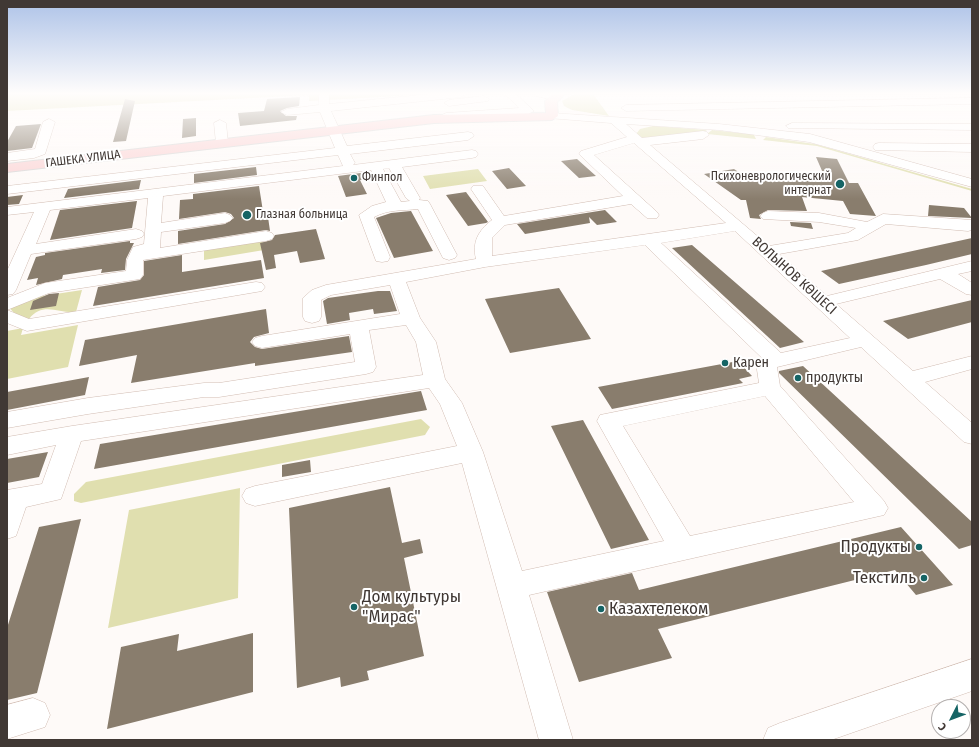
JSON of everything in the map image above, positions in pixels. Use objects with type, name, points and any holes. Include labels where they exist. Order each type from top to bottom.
[{"type":"main road","name":"ГАШЕКА УЛИЦА","points":[[7,168],[332,129]]},
{"type":"street","points":[[7,157],[34,154],[41,151],[47,129]]},
{"type":"street","points":[[221,129],[222,143]]},
{"type":"street","points":[[332,129],[350,169]]},
{"type":"street","name":"ВОЛЫНОВ КӨШЕСІ","points":[[629,129],[638,141],[738,226],[972,436]]},
{"type":"street","points":[[755,129],[810,138],[972,183]]},
{"type":"street","points":[[755,129],[972,193]]},
{"type":"street","points":[[652,215],[585,154],[638,141],[758,129]]},
{"type":"street","points":[[833,129],[843,137],[967,171],[972,170]]},
{"type":"street","points":[[7,190],[468,136]]},
{"type":"street","points":[[843,137],[972,138]]},
{"type":"street","points":[[880,147],[972,148]]},
{"type":"street","points":[[7,211],[472,154]]},
{"type":"street","points":[[923,159],[972,156]]},
{"type":"street","points":[[393,163],[413,198]]},
{"type":"street","points":[[375,166],[395,205]]},
{"type":"street","points":[[478,189],[484,200],[500,221]]},
{"type":"street","points":[[156,193],[152,248],[139,250],[138,256],[266,236]]},
{"type":"street","points":[[485,262],[481,248],[483,236],[500,221],[634,199]]},
{"type":"street","points":[[382,257],[366,215],[377,209],[395,205],[401,207],[423,204],[449,255]]},
{"type":"street","points":[[7,290],[44,207]]},
{"type":"street","points":[[768,216],[787,215],[839,219],[870,227]]},
{"type":"street","points":[[153,229],[225,218]]},
{"type":"street","points":[[766,251],[852,237],[883,219],[968,226],[972,225]]},
{"type":"street","points":[[312,317],[312,298],[326,290],[396,279],[485,262],[649,240],[738,226]]},
{"type":"street","points":[[26,250],[136,234]]},
{"type":"street","points":[[649,240],[777,361]]},
{"type":"street","points":[[7,305],[45,288],[134,275],[135,260]]},
{"type":"street","points":[[823,302],[972,266]]},
{"type":"street","points":[[943,273],[972,290]]},
{"type":"street","points":[[396,279],[411,318],[426,342],[435,380],[451,403],[471,452],[512,586],[556,740]]},
{"type":"street","points":[[7,316],[27,325],[256,287]]},
{"type":"street","points":[[262,342],[411,318]]},
{"type":"street","points":[[7,420],[88,406],[204,390],[219,390],[366,367],[359,327]]},
{"type":"street","points":[[512,586],[875,508],[770,388],[766,364],[866,340]]},
{"type":"street","points":[[909,379],[972,362]]},
{"type":"street","points":[[7,446],[72,434],[435,380]]},
{"type":"street","points":[[683,549],[608,421],[770,388]]},
{"type":"street","points":[[7,528],[12,499],[52,492],[72,434]]},
{"type":"street","points":[[255,496],[471,452]]},
{"type":"street","points":[[780,740],[972,675]]},
{"type":"green space","points":[[640,129],[707,130],[702,133],[641,140],[636,134]]},
{"type":"green space","points":[[712,130],[754,135],[756,139],[707,134]]},
{"type":"green space","points":[[766,137],[815,144],[972,189],[972,191],[817,146],[763,140]]},
{"type":"green space","points":[[478,169],[487,181],[430,189],[423,176]]},
{"type":"green space","points":[[262,238],[264,250],[204,260],[204,247]]},
{"type":"green space","points":[[82,290],[76,312],[46,309],[34,314],[29,319],[23,318],[13,312],[9,307],[36,297]]},
{"type":"green space","points":[[78,325],[68,367],[7,379],[7,331],[23,328],[21,335]]},
{"type":"green space","points":[[421,419],[430,427],[425,435],[81,503],[74,501],[74,494],[86,482]]},
{"type":"green space","points":[[240,488],[238,598],[108,628],[129,510]]},
{"type":"building","points":[[14,129],[39,129],[32,148],[7,151],[7,142]]},
{"type":"building","points":[[117,129],[129,129],[126,141],[113,142]]},
{"type":"building","points":[[182,129],[196,129],[196,136],[182,138]]},
{"type":"building","points":[[816,157],[837,159],[849,183],[858,183],[876,216],[850,214],[843,201],[802,197],[807,211],[768,210],[759,215],[761,219],[750,218],[746,200],[741,200],[704,174],[734,169],[740,173],[826,180]]},
{"type":"building","points":[[577,159],[596,176],[579,178],[561,161]]},
{"type":"building","points":[[256,167],[257,175],[194,183],[194,174]]},
{"type":"building","points":[[509,168],[526,186],[507,189],[492,171]]},
{"type":"building","points":[[368,172],[371,179],[360,180],[367,194],[346,197],[338,176]]},
{"type":"building","points":[[141,180],[139,189],[64,198],[68,189]]},
{"type":"building","name":"Глазная больница","points":[[259,186],[264,218],[268,217],[270,231],[266,230],[178,244],[178,231],[225,224],[234,218],[231,214],[225,212],[179,219],[180,200],[193,199],[193,194]]},
{"type":"building","points":[[466,192],[488,222],[468,226],[446,195]]},
{"type":"building","points":[[23,195],[19,204],[7,205],[7,197]]},
{"type":"building","points":[[137,201],[132,228],[50,240],[60,210]]},
{"type":"building","points":[[929,205],[964,208],[972,218],[928,216]]},
{"type":"building","points":[[605,210],[617,222],[597,225],[589,217],[590,223],[525,234],[517,224]]},
{"type":"building","points":[[411,211],[433,251],[394,258],[376,218],[391,213]]},
{"type":"building","points":[[790,222],[811,223],[813,229],[791,226]]},
{"type":"building","points":[[316,229],[325,259],[300,263],[297,251],[274,255],[276,268],[266,270],[260,243],[272,240],[275,235]]},
{"type":"building","points":[[972,238],[972,254],[926,265],[839,284],[821,271]]},
{"type":"building","points":[[130,241],[130,243],[134,243],[126,259],[125,270],[101,273],[102,269],[63,275],[62,279],[36,285],[38,278],[27,280],[36,257],[45,255],[45,253]]},
{"type":"building","points":[[692,245],[804,342],[780,348],[672,248]]},
{"type":"building","points":[[182,255],[182,272],[261,260],[264,278],[93,306],[98,287],[140,280],[144,275],[144,261]]},
{"type":"building","points":[[559,288],[591,339],[510,353],[485,299]]},
{"type":"building","points":[[378,291],[390,291],[397,311],[374,314],[373,309],[349,313],[350,320],[327,324],[323,301],[328,298]]},
{"type":"building","points":[[59,293],[56,306],[30,310],[33,301],[49,294]]},
{"type":"building","points":[[972,300],[972,322],[908,339],[883,321]]},
{"type":"building","points":[[266,309],[269,333],[254,337],[250,342],[255,347],[262,349],[349,336],[352,352],[255,366],[255,363],[131,383],[137,355],[79,366],[85,340]]},
{"type":"building","points":[[738,361],[752,376],[739,379],[743,383],[612,409],[598,387]]},
{"type":"building","points":[[803,366],[972,522],[972,545],[959,549],[779,373],[779,371]]},
{"type":"building","points":[[89,377],[85,395],[7,410],[7,392]]},
{"type":"building","points":[[421,391],[427,410],[94,469],[100,444]]},
{"type":"building","points":[[583,420],[649,540],[611,549],[551,426]]},
{"type":"building","points":[[48,452],[39,477],[7,483],[7,459]]},
{"type":"building","points":[[310,460],[311,472],[282,477],[282,465]]},
{"type":"building","name":"Дом культуры \"Мирас\"","points":[[390,487],[402,543],[420,539],[423,553],[404,558],[424,656],[367,671],[369,680],[341,687],[340,677],[297,688],[289,508]]},
{"type":"building","points":[[81,519],[37,693],[7,700],[7,628],[39,527]]},
{"type":"building","points":[[901,527],[953,585],[916,595],[895,570],[658,629],[672,658],[579,682],[547,592],[632,573],[639,590]]},
{"type":"building","points":[[253,633],[253,692],[107,729],[121,647],[179,634],[177,651]]},
{"type":"place","name":"Финпол","points":[[354,178]]},
{"type":"place","name":"Психоневрологический интернат","points":[[840,184]]},
{"type":"place","name":"Глазная больница","points":[[247,215]]},
{"type":"place","name":"Карен","points":[[725,363]]},
{"type":"place","name":"продукты","points":[[798,378]]},
{"type":"place","name":"Продукты","points":[[919,547]]},
{"type":"place","name":"Текстиль","points":[[924,578]]},
{"type":"place","name":"Дом культуры \"Мирас\"","points":[[354,607]]},
{"type":"place","name":"Казахтелеком","points":[[601,609]]}]
